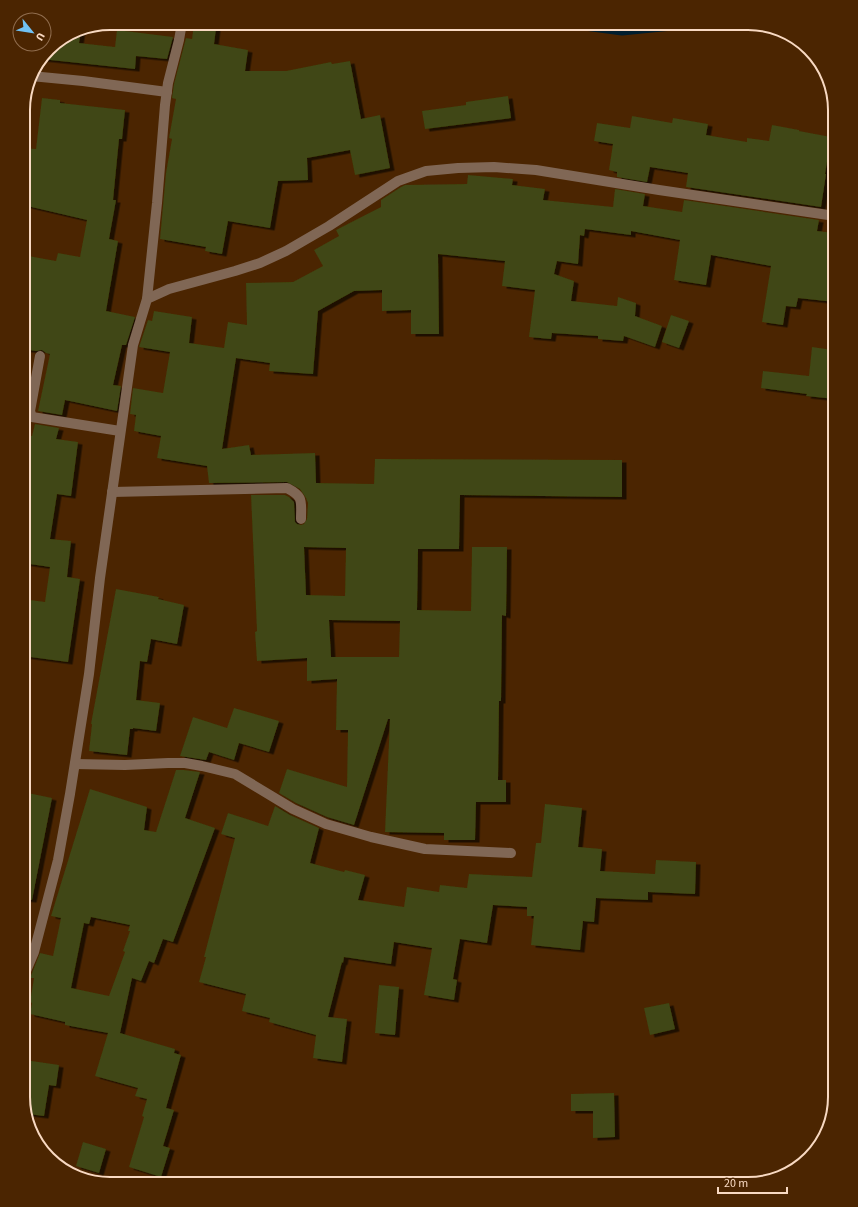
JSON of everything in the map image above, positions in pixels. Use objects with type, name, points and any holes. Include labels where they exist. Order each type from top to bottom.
[{"type":"street","points":[[30,961],[34,952],[58,860],[75,764],[89,674],[132,345],[147,299],[165,105],[181,30]]},
{"type":"street","points":[[37,77],[167,92]]},
{"type":"street","points":[[147,299],[169,288],[260,263],[286,251],[329,226],[398,181],[426,171],[494,167],[536,170],[828,215]]},
{"type":"street","points":[[40,356],[30,411],[32,416],[120,431]]},
{"type":"street","points":[[112,492],[287,488],[297,494],[301,500],[301,518]]},
{"type":"street","points":[[75,764],[125,765],[180,763],[202,766],[235,774],[293,809],[326,824],[371,837],[425,850],[511,853]]},
{"type":"building","points":[[117,30],[173,37],[167,59],[136,56],[135,69],[48,60],[65,43],[80,36],[79,43],[115,47]]},
{"type":"building","points":[[193,30],[216,30],[214,44],[248,50],[245,71],[286,71],[331,62],[332,64],[350,61],[361,119],[380,115],[390,168],[355,175],[350,150],[307,158],[308,180],[278,181],[270,228],[228,221],[222,254],[205,251],[206,247],[160,239],[166,173],[172,139],[169,138],[176,99],[172,98],[174,84],[186,38],[192,39]]},
{"type":"building","points":[[508,96],[511,118],[425,129],[422,111],[466,105],[466,102]]},
{"type":"building","points":[[42,98],[60,100],[60,103],[125,110],[122,139],[119,139],[113,200],[116,200],[109,239],[118,241],[106,311],[135,317],[126,345],[122,345],[113,385],[121,386],[117,411],[65,400],[62,415],[38,411],[50,354],[42,350],[30,350],[30,256],[56,261],[58,253],[80,257],[87,220],[30,207],[30,149],[36,149]]},
{"type":"building","points":[[632,116],[672,123],[673,118],[708,124],[706,135],[747,142],[747,138],[769,141],[772,125],[828,136],[828,156],[821,207],[686,187],[688,173],[650,167],[647,182],[617,177],[617,172],[609,170],[613,144],[594,141],[597,123],[630,128]]},
{"type":"building","points":[[468,175],[513,179],[512,185],[545,189],[543,200],[613,207],[615,189],[645,194],[643,206],[682,212],[684,200],[819,220],[817,231],[828,232],[828,301],[798,298],[796,307],[786,306],[783,325],[762,322],[771,266],[711,255],[706,285],[674,280],[680,240],[631,231],[631,235],[585,229],[584,236],[580,235],[578,264],[557,261],[554,274],[574,281],[571,301],[617,306],[618,297],[636,303],[635,316],[662,326],[655,347],[624,336],[623,341],[598,339],[598,336],[552,333],[551,339],[529,337],[535,290],[502,286],[505,261],[438,254],[439,334],[411,334],[411,310],[382,311],[382,290],[354,291],[318,311],[313,374],[269,371],[270,363],[236,358],[222,449],[249,445],[251,455],[315,453],[316,483],[374,484],[375,459],[622,460],[622,497],[460,495],[459,549],[418,549],[417,610],[471,611],[472,547],[507,547],[506,616],[502,615],[498,780],[506,780],[506,802],[476,802],[475,840],[444,840],[444,833],[385,832],[390,719],[388,719],[354,825],[327,817],[296,803],[279,793],[287,769],[347,787],[348,730],[336,730],[337,679],[307,681],[307,658],[257,661],[251,495],[285,495],[289,497],[294,502],[295,522],[301,525],[304,524],[307,519],[308,503],[300,489],[287,482],[209,483],[207,466],[157,458],[161,436],[134,431],[136,415],[130,414],[133,388],[163,393],[170,352],[139,347],[148,320],[152,321],[154,311],[192,317],[189,343],[224,348],[228,322],[247,325],[246,283],[293,282],[323,266],[314,250],[339,236],[336,230],[381,207],[381,200],[405,185],[467,184]],"holes":[[[304,547],[346,548],[345,596],[306,595]],[[329,620],[400,621],[399,657],[331,657]]]},
{"type":"building","points":[[671,315],[689,321],[679,348],[662,342]]},
{"type":"building","points":[[812,347],[828,349],[828,398],[761,388],[763,371],[809,376]]},
{"type":"building","points":[[35,424],[59,428],[56,439],[78,442],[71,496],[57,494],[50,539],[71,541],[67,577],[80,579],[68,662],[30,657],[30,600],[45,602],[50,567],[30,564],[30,436],[32,436]]},
{"type":"building","points":[[116,589],[159,597],[158,599],[184,605],[177,644],[151,639],[147,662],[140,661],[136,700],[160,703],[156,731],[133,728],[130,729],[127,755],[89,751],[91,724]]},
{"type":"building","points":[[234,708],[279,721],[269,752],[239,743],[234,760],[209,752],[206,760],[180,756],[193,717],[227,728]]},
{"type":"building","points":[[176,770],[200,772],[185,818],[215,828],[173,942],[163,939],[154,963],[149,961],[141,981],[132,978],[120,1033],[175,1049],[174,1053],[181,1055],[166,1108],[174,1110],[163,1146],[170,1148],[161,1177],[129,1167],[144,1117],[142,1116],[147,1099],[135,1096],[138,1088],[95,1076],[108,1033],[65,1025],[65,1022],[30,1014],[32,1003],[30,1002],[34,978],[30,978],[40,953],[53,956],[61,918],[51,916],[90,789],[147,807],[144,830],[156,832]],"holes":[[[91,917],[130,925],[128,931],[130,931],[123,951],[125,952],[109,996],[71,988],[84,923],[89,924]]]},
{"type":"building","points":[[30,793],[52,798],[32,900],[30,900]]},
{"type":"building","points":[[545,804],[582,808],[578,847],[602,849],[600,871],[655,874],[656,860],[696,862],[695,894],[648,892],[648,900],[596,898],[594,922],[583,921],[580,950],[531,945],[534,916],[527,916],[527,907],[493,905],[487,943],[460,939],[453,979],[457,980],[454,1000],[424,995],[432,948],[394,942],[391,964],[344,957],[328,1017],[347,1019],[342,1062],[313,1058],[316,1035],[269,1022],[270,1018],[242,1011],[246,994],[199,982],[206,957],[204,957],[235,838],[221,834],[228,813],[268,826],[275,806],[290,815],[319,828],[310,863],[344,872],[345,870],[365,875],[358,900],[404,907],[407,887],[439,892],[440,885],[467,888],[469,874],[532,877],[536,843],[541,843]]},
{"type":"building","points":[[379,985],[399,987],[395,1035],[375,1033]]},
{"type":"building","points":[[669,1003],[675,1029],[650,1035],[644,1008]]},
{"type":"building","points":[[30,1061],[59,1065],[56,1086],[49,1085],[44,1116],[32,1115],[30,1097]]},
{"type":"building","points":[[614,1093],[615,1137],[593,1138],[593,1111],[571,1111],[571,1094]]},
{"type":"building","points":[[83,1142],[106,1149],[99,1173],[76,1166]]},
{"type":"waterway","points":[[607,30],[622,32],[642,30]]}]
